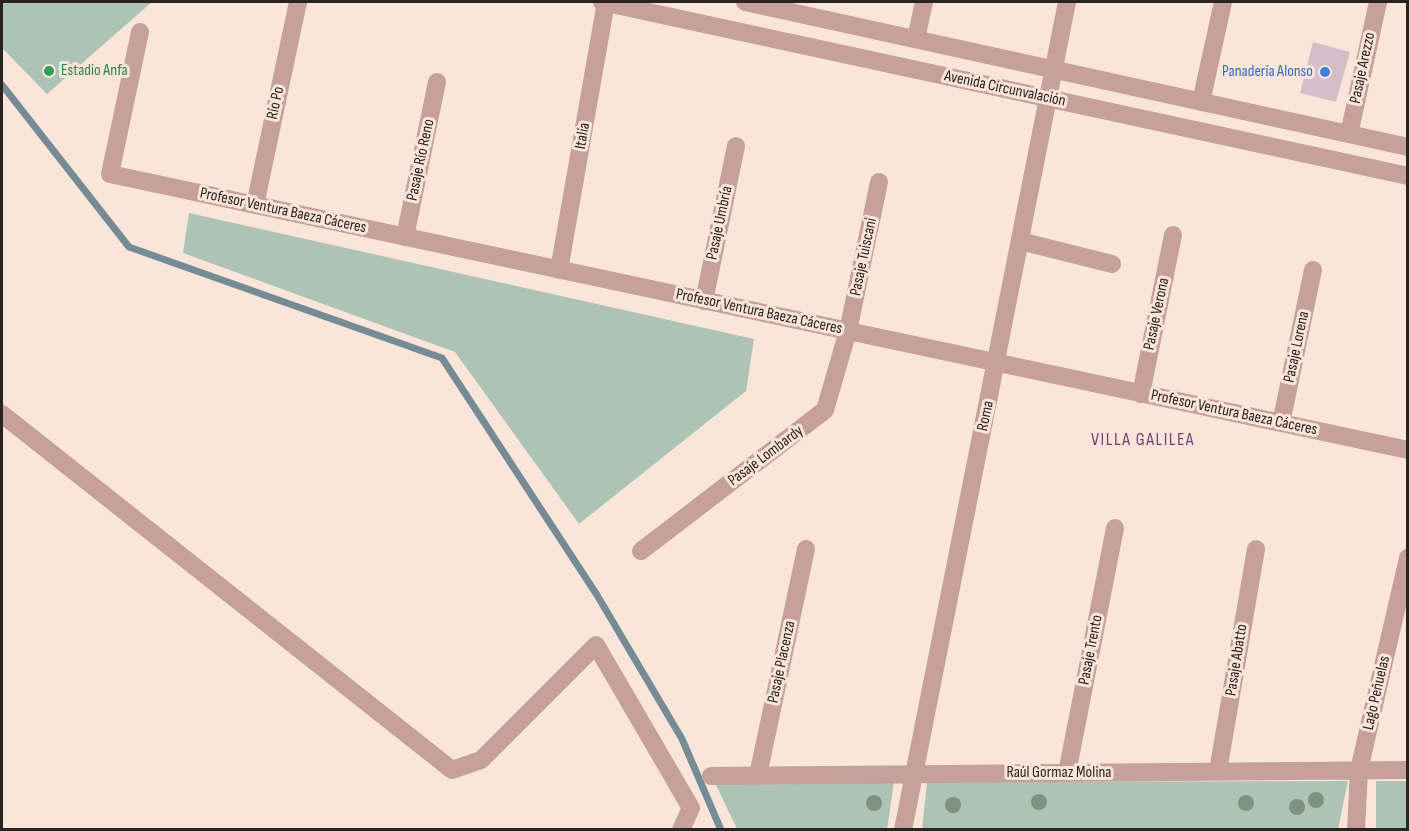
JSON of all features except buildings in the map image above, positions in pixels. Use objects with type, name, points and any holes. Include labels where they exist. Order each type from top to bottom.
[{"type":"street","name":"Río Po","points":[[255,205],[298,2]]},
{"type":"street","name":"Avenida Circunvalación","points":[[605,2],[1407,177]]},
{"type":"street","name":"Italia","points":[[559,270],[605,2]]},
{"type":"street","name":"Avenida Circunvalación","points":[[745,2],[768,4],[916,39],[1407,147]]},
{"type":"street","points":[[916,39],[924,2]]},
{"type":"street","name":"Roma","points":[[903,830],[1067,2]]},
{"type":"street","points":[[1201,102],[1223,2]]},
{"type":"street","name":"Pasaje Arezzo","points":[[1349,134],[1378,2]]},
{"type":"street","name":"Profesor Ventura Baeza Cáceres","points":[[140,32],[110,174],[1407,450]]},
{"type":"street","name":"Pasaje Río Reno","points":[[405,237],[437,82]]},
{"type":"street","name":"Pasaje Umbría","points":[[704,301],[736,146]]},
{"type":"street","name":"Pasaje Tuiscani","points":[[848,331],[879,182]]},
{"type":"street","name":"Pasaje Verona","points":[[1141,394],[1173,235]]},
{"type":"street","points":[[1020,241],[1112,264]]},
{"type":"street","name":"Pasaje Lorena","points":[[1281,423],[1313,270]]},
{"type":"street","name":"Pasaje Lombardy","points":[[641,551],[825,410],[848,331]]},
{"type":"street","points":[[2,414],[452,770],[481,760],[596,645],[690,808],[681,830]]},
{"type":"street","name":"Pasaje Trento","points":[[1067,773],[1115,528]]},
{"type":"street","name":"Pasaje Placenza","points":[[758,775],[806,549]]},
{"type":"street","name":"Pasaje Abatto","points":[[1218,771],[1256,549]]},
{"type":"street","name":"Lago Peñuelas","points":[[1356,830],[1359,770],[1407,558]]},
{"type":"street","name":"Raúl Gormaz Molina","points":[[711,776],[1407,770]]},
{"type":"green space","name":"Estadio Anfa","points":[[2,2],[152,2],[47,94],[2,48]]},
{"type":"green space","points":[[189,213],[754,339],[746,391],[579,524],[455,352],[183,253]]},
{"type":"green space","points":[[1348,781],[1338,829],[922,830],[927,782]]},
{"type":"green space","points":[[1376,781],[1407,781],[1407,829],[1376,829]]},
{"type":"green space","points":[[894,782],[887,830],[737,829],[715,783]]},
{"type":"waterway","points":[[2,85],[129,247],[442,358],[597,595],[682,739],[721,830]]},
{"type":"place","name":"Estadio Anfa","points":[[49,71]]},
{"type":"place","name":"Panadería Alonso","points":[[1325,72]]},
{"type":"district","name":"VILLA GALILEA","points":[[1143,440]]}]
